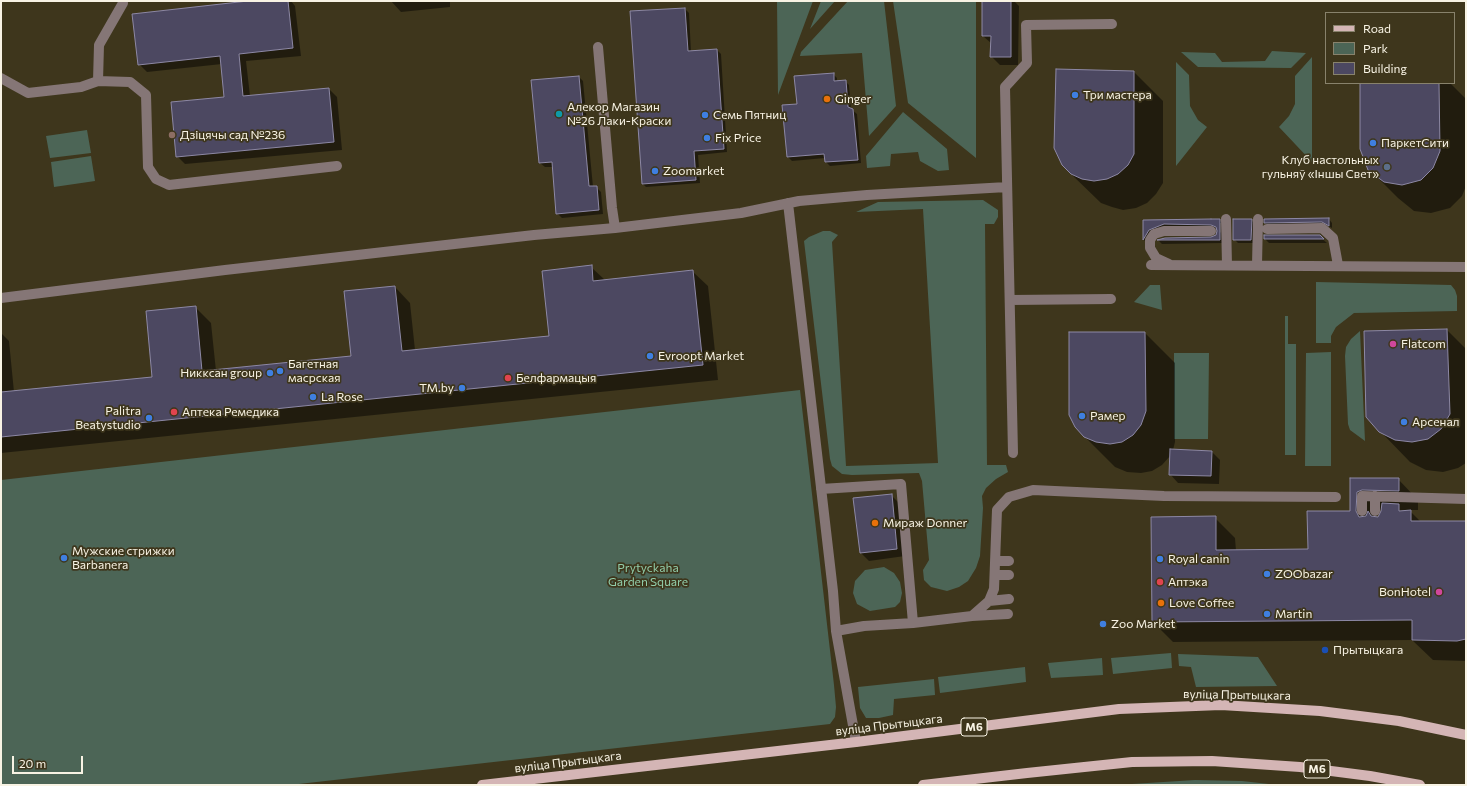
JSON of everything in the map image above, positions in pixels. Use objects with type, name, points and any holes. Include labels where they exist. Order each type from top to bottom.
[{"type":"main road","name":"вуліца Прытыцкага","points":[[482,785],[856,742],[1119,709],[1221,705],[1320,711],[1399,721],[1466,735]]},
{"type":"main road","name":"М6","points":[[923,785],[1132,762],[1212,761],[1300,767],[1370,776],[1420,785]]},
{"type":"lane","points":[[98,81],[98,45],[123,2]]},
{"type":"lane","points":[[1013,453],[1005,87],[1027,63],[1026,25],[1112,24]]},
{"type":"lane","points":[[598,47],[611,201],[615,228]]},
{"type":"lane","points":[[1,78],[28,93],[80,87],[98,81],[130,82],[146,95],[148,167],[156,179],[169,185],[337,166]]},
{"type":"lane","points":[[1,298],[225,270],[741,213],[788,203],[867,195],[1007,187]]},
{"type":"lane","points":[[788,203],[833,591],[836,631],[856,742]]},
{"type":"lane","points":[[1257,265],[1258,219]]},
{"type":"lane","points":[[1226,220],[1227,265]]},
{"type":"lane","points":[[1267,229],[1322,228],[1333,238],[1338,266]]},
{"type":"lane","points":[[1171,265],[1156,258],[1150,248],[1150,240],[1154,234],[1164,231],[1211,231]]},
{"type":"lane","points":[[1151,265],[1466,267]]},
{"type":"lane","points":[[1010,300],[1112,299]]},
{"type":"lane","points":[[821,489],[901,484],[913,623]]},
{"type":"lane","points":[[972,616],[989,601],[994,589],[997,510],[1009,497],[1033,490],[1164,496],[1336,497]]},
{"type":"lane","points":[[1362,511],[1362,496],[1466,499]]},
{"type":"lane","points":[[1375,496],[1375,511]]},
{"type":"lane","points":[[996,561],[1009,561]]},
{"type":"lane","points":[[995,575],[1009,575]]},
{"type":"lane","points":[[989,601],[1009,599]]},
{"type":"lane","points":[[836,631],[864,626],[1008,614]]},
{"type":"green space","points":[[777,1],[813,1],[778,95]]},
{"type":"green space","points":[[821,1],[835,1],[810,29]]},
{"type":"green space","points":[[848,1],[884,1],[896,106],[869,136],[862,53],[800,56],[801,52]]},
{"type":"green space","points":[[893,1],[976,1],[976,158],[908,103]]},
{"type":"green space","points":[[1272,51],[1306,53],[1291,68],[1198,67],[1181,52],[1215,53],[1222,62],[1265,61]]},
{"type":"green space","points":[[1312,57],[1312,162],[1279,127],[1289,116],[1295,104],[1295,76]]},
{"type":"green space","points":[[1176,62],[1189,75],[1190,106],[1198,120],[1207,127],[1176,166]]},
{"type":"green space","points":[[903,112],[947,149],[949,170],[938,171],[920,161],[918,152],[891,154],[890,166],[867,168],[866,156]]},
{"type":"green space","points":[[87,130],[91,153],[50,158],[46,136]]},
{"type":"green space","points":[[91,156],[95,181],[54,187],[51,162]]},
{"type":"green space","points":[[983,200],[998,210],[998,217],[994,224],[985,224],[987,465],[1006,465],[1008,472],[996,479],[986,488],[982,496],[983,508],[980,556],[976,568],[968,581],[959,587],[947,591],[931,587],[924,580],[923,570],[929,560],[922,481],[919,473],[852,475],[842,474],[832,466],[804,241],[809,237],[823,231],[830,231],[838,235],[832,242],[846,466],[938,463],[923,209],[856,212],[878,202]]},
{"type":"green space","points":[[1316,282],[1451,285],[1457,296],[1457,311],[1354,313],[1336,327],[1331,336],[1331,343],[1316,343]]},
{"type":"green space","points":[[1150,285],[1160,285],[1162,310],[1134,302]]},
{"type":"green space","points":[[1285,316],[1288,316],[1288,344],[1296,344],[1296,455],[1285,455]]},
{"type":"green space","points":[[1360,331],[1365,441],[1350,430],[1348,424],[1345,356],[1346,347],[1351,339]]},
{"type":"green space","points":[[1331,352],[1331,466],[1305,466],[1306,353]]},
{"type":"green space","points":[[1174,353],[1209,353],[1208,439],[1174,439]]},
{"type":"green space","name":"Prytyckaha Garden Square","points":[[800,390],[836,707],[835,717],[830,724],[290,785],[1,785],[1,480]]},
{"type":"green space","points":[[884,567],[894,573],[900,582],[902,593],[900,602],[895,607],[870,611],[857,604],[853,593],[855,581],[865,570]]},
{"type":"green space","points":[[1171,653],[1172,668],[1113,674],[1111,658]]},
{"type":"green space","points":[[1178,654],[1258,657],[1277,686],[1196,687],[1191,667],[1179,666]]},
{"type":"green space","points":[[1102,658],[1103,675],[1051,678],[1048,663]]},
{"type":"green space","points":[[1025,667],[1026,682],[940,693],[938,677]]},
{"type":"green space","points":[[934,679],[935,695],[894,699],[893,715],[879,718],[866,718],[860,708],[858,687]]},
{"type":"green space","points":[[1195,780],[1242,781],[1278,785],[1116,785]]},
{"type":"building","points":[[248,1],[288,1],[293,48],[239,54],[243,96],[329,88],[334,142],[176,157],[171,102],[224,97],[220,56],[138,65],[132,14]]},
{"type":"building","points":[[982,1],[1011,1],[1011,57],[990,57],[991,36],[982,36]]},
{"type":"building","points":[[685,8],[688,51],[717,49],[724,149],[694,151],[696,180],[642,184],[630,11]]},
{"type":"building","points":[[1056,69],[1134,71],[1134,154],[1128,165],[1118,174],[1107,179],[1094,181],[1082,179],[1071,174],[1062,165],[1054,148]]},
{"type":"building","points":[[834,73],[834,81],[846,80],[848,107],[853,109],[858,160],[825,162],[824,154],[787,157],[782,105],[797,104],[794,76]]},
{"type":"building","name":"Алекор Магазин №26 Лаки-Краски","points":[[579,76],[589,186],[597,186],[599,210],[556,214],[552,162],[539,163],[531,80]]},
{"type":"building","points":[[1360,84],[1439,84],[1440,151],[1433,168],[1421,180],[1402,185],[1384,182],[1368,170],[1360,149]]},
{"type":"building","points":[[1329,218],[1329,226],[1322,222],[1264,223],[1264,219]]},
{"type":"building","points":[[1220,219],[1220,240],[1157,240],[1165,238],[1211,237],[1216,235],[1217,231],[1216,227],[1211,225],[1164,224],[1149,230],[1143,240],[1143,220]]},
{"type":"building","points":[[1233,219],[1252,219],[1251,240],[1233,240]]},
{"type":"building","points":[[1264,235],[1320,235],[1324,239],[1264,239]]},
{"type":"building","points":[[592,265],[593,281],[693,270],[703,365],[1,437],[1,392],[152,377],[146,311],[196,306],[202,371],[351,356],[344,291],[395,286],[402,351],[549,336],[542,271]]},
{"type":"building","points":[[1447,329],[1450,414],[1441,429],[1428,439],[1412,442],[1395,440],[1379,432],[1366,417],[1364,331]]},
{"type":"building","points":[[1069,332],[1145,332],[1146,411],[1141,425],[1133,435],[1122,442],[1110,444],[1096,442],[1084,437],[1075,427],[1069,415]]},
{"type":"building","points":[[1170,449],[1212,451],[1211,476],[1169,475]]},
{"type":"building","points":[[1350,478],[1399,478],[1399,491],[1362,490],[1357,492],[1356,511],[1359,517],[1366,516],[1368,511],[1371,516],[1378,517],[1381,511],[1382,503],[1399,504],[1399,511],[1411,510],[1411,521],[1466,521],[1466,639],[1457,641],[1412,640],[1412,620],[1152,622],[1151,517],[1216,516],[1216,550],[1308,549],[1307,511],[1350,511]]},
{"type":"building","name":"Мираж Donner","points":[[892,494],[897,549],[860,553],[853,498]]},
{"type":"place","name":"Три мастера","points":[[1075,95]]},
{"type":"place","name":"Ginger","points":[[827,99]]},
{"type":"place","name":"Алекор Магазин №26 Лаки-Краски","points":[[559,114]]},
{"type":"place","name":"Семь Пятниц","points":[[705,115]]},
{"type":"place","name":"Дзіцячы сад №236","points":[[172,135]]},
{"type":"place","name":"Fix Price","points":[[707,138]]},
{"type":"place","name":"ПаркетСити","points":[[1373,143]]},
{"type":"place","name":"Клуб настольных гульняў «Іншы Свет»","points":[[1387,167]]},
{"type":"place","name":"Zoomarket","points":[[655,171]]},
{"type":"place","name":"Flatcom","points":[[1393,344]]},
{"type":"place","name":"Evroopt Market","points":[[650,356]]},
{"type":"place","name":"Багетная масрская","points":[[280,371]]},
{"type":"place","name":"Никксан group","points":[[270,373]]},
{"type":"place","name":"Белфармацыя","points":[[508,378]]},
{"type":"place","name":"TM.by","points":[[462,388]]},
{"type":"place","name":"La Rose","points":[[313,397]]},
{"type":"place","name":"Аптека Ремедика","points":[[174,412]]},
{"type":"place","name":"Рамер","points":[[1082,416]]},
{"type":"place","name":"Palitra Beatystudio","points":[[149,418]]},
{"type":"place","name":"Арсенал","points":[[1404,422]]},
{"type":"place","name":"Мираж Donner","points":[[875,523]]},
{"type":"place","name":"Мужские стрижки Barbanera","points":[[64,558]]},
{"type":"place","name":"Royal canin","points":[[1160,559]]},
{"type":"place","name":"ZOObazar","points":[[1267,574]]},
{"type":"place","name":"Аптэка","points":[[1160,582]]},
{"type":"place","name":"BonHotel","points":[[1439,592]]},
{"type":"place","name":"Love Coffee","points":[[1161,603]]},
{"type":"place","name":"Martin","points":[[1267,614]]},
{"type":"place","name":"Zoo Market","points":[[1103,624]]},
{"type":"place","name":"Прытыцкага","points":[[1325,650]]}]
